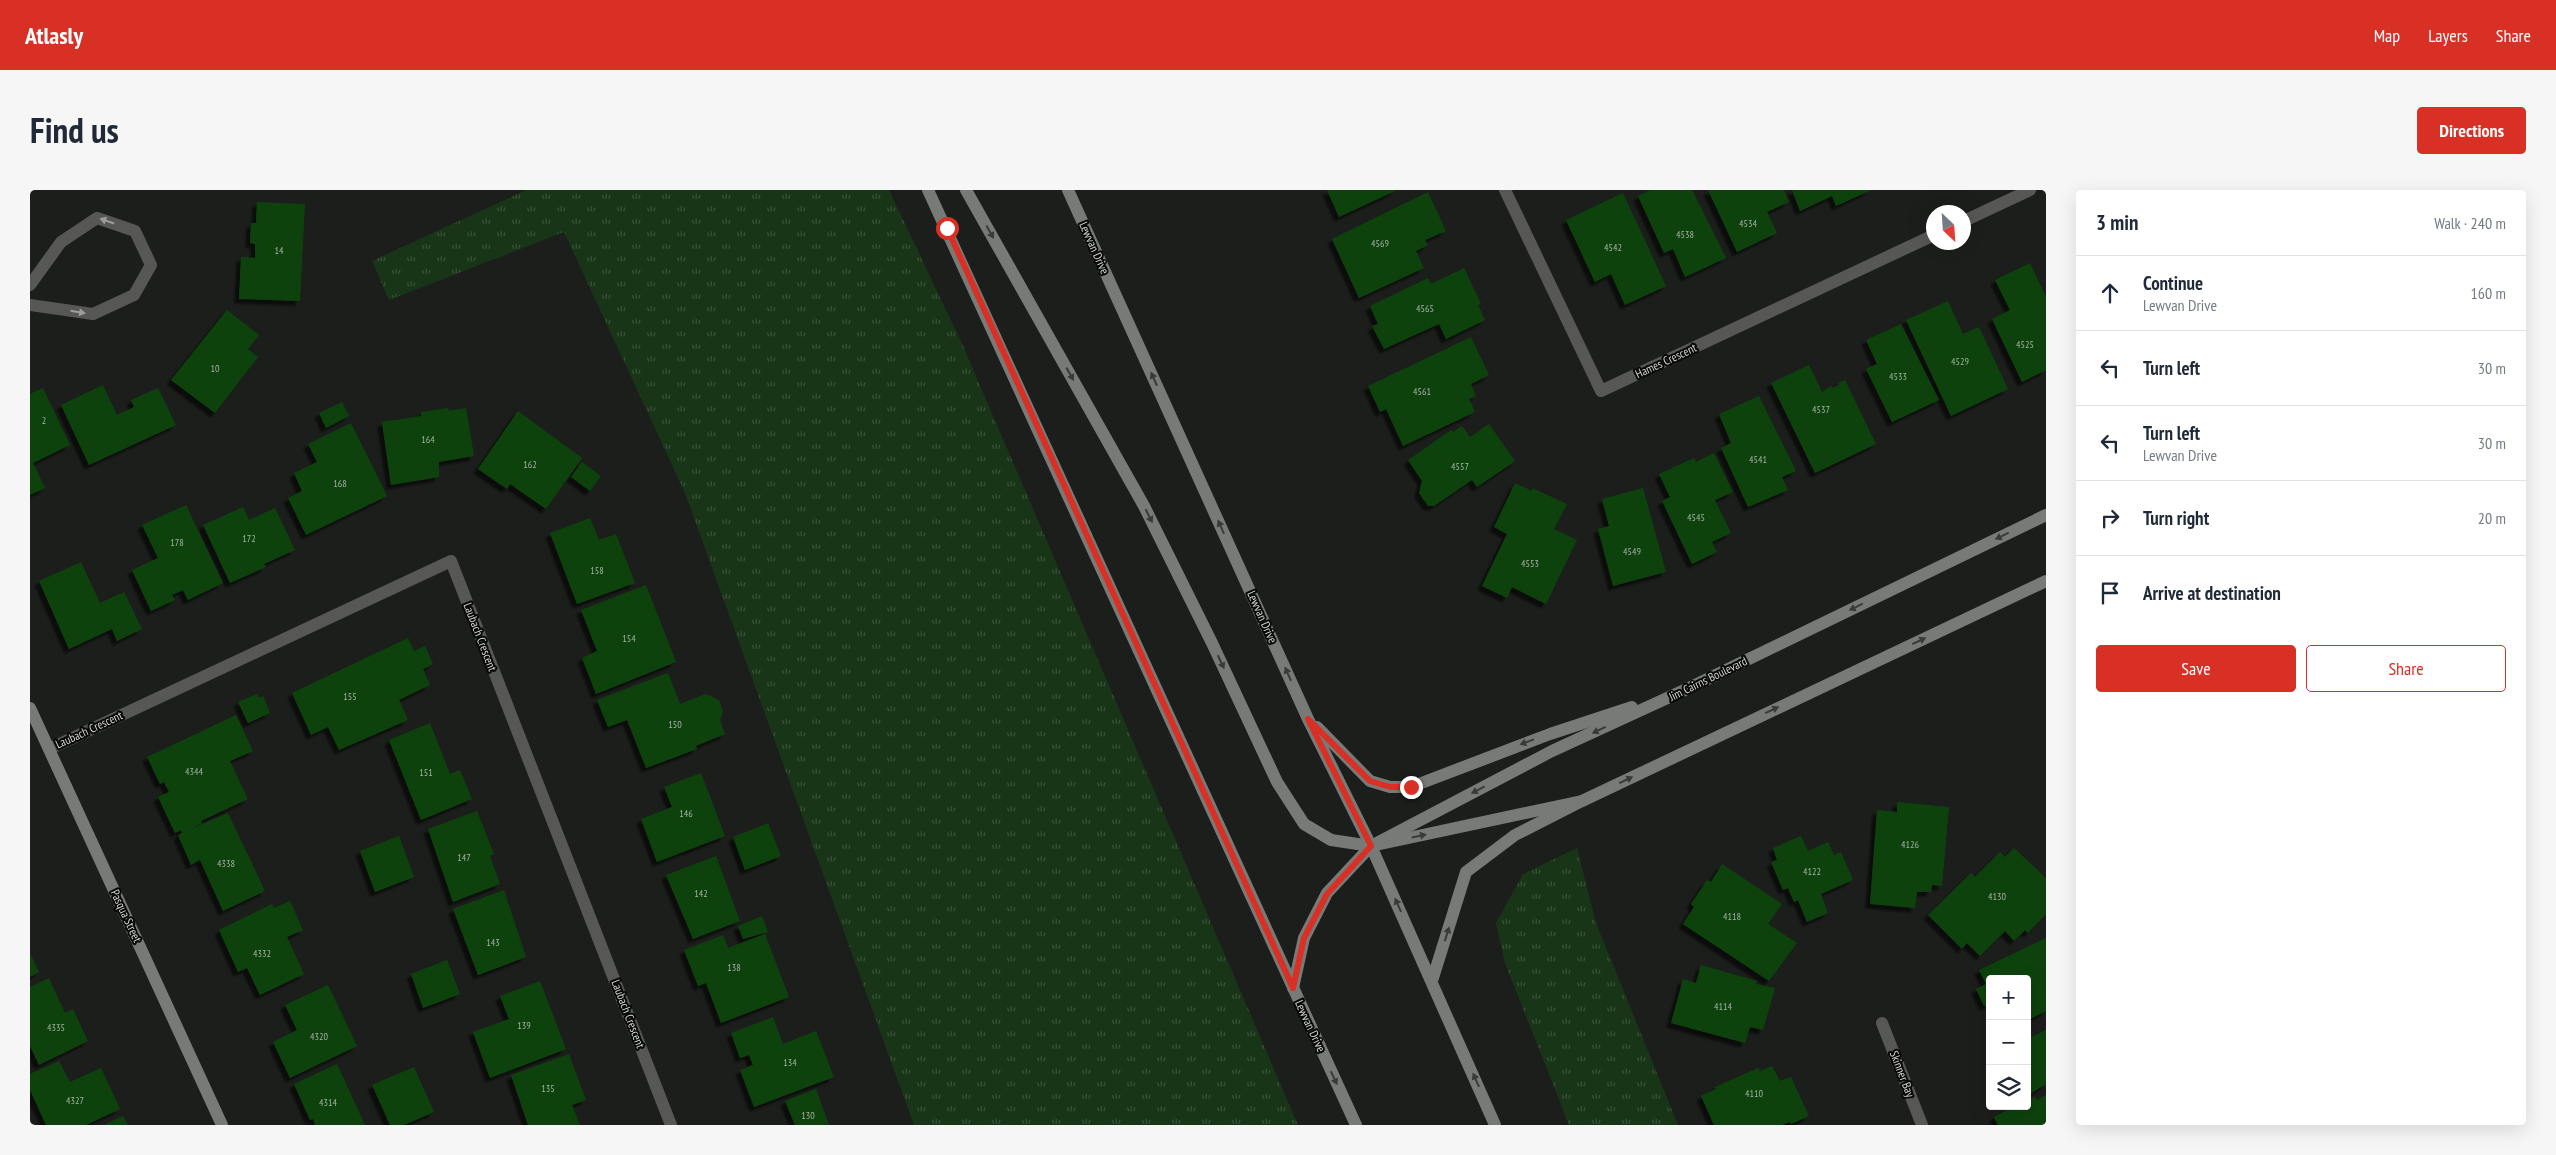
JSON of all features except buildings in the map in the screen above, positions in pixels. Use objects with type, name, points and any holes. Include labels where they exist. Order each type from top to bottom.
[{"type":"main road","name":"Lewvan Drive","points":[[928,190],[1356,1125]]},
{"type":"main road","points":[[966,190],[1144,506],[1212,643],[1277,782],[1304,824],[1331,840],[1371,846],[1582,801]]},
{"type":"main road","name":"Lewvan Drive","points":[[1068,190],[1308,719],[1371,846],[1495,1125]]},
{"type":"main road","name":"Jim Cairns Boulevard","points":[[1293,988],[1304,938],[1327,894],[1371,846],[1552,751],[1689,688],[2046,515]]},
{"type":"main road","points":[[1432,981],[1466,872],[1516,835],[1582,801],[2046,581]]},
{"type":"main road","points":[[1308,719],[1370,781],[1390,787],[1411,787],[1550,734],[1689,688]]},
{"type":"main road","name":"Pasqua Street","points":[[30,708],[222,1125]]},
{"type":"street","name":"Hames Crescent","points":[[1505,190],[1601,391],[1926,239]]},
{"type":"street","points":[[1971,218],[2030,190]]},
{"type":"street","points":[[30,285],[60,242],[98,218],[135,231],[151,265],[134,296],[93,314],[30,305]]},
{"type":"street","name":"Laubach Crescent","points":[[49,749],[451,561],[671,1125]]},
{"type":"street","name":"Skinner Bay","points":[[1882,1023],[1922,1125]]},
{"type":"green space","points":[[526,190],[889,190],[963,346],[1298,1125],[914,1125],[685,493],[564,232],[389,300],[372,261]]},
{"type":"green space","points":[[1577,848],[1596,923],[1678,1125],[1569,1125],[1505,963],[1496,923],[1523,874]]},
{"type":"route","points":[[947,228],[1293,988],[1304,938],[1327,894],[1371,846],[1308,719],[1370,781],[1390,787],[1411,787]]}]
